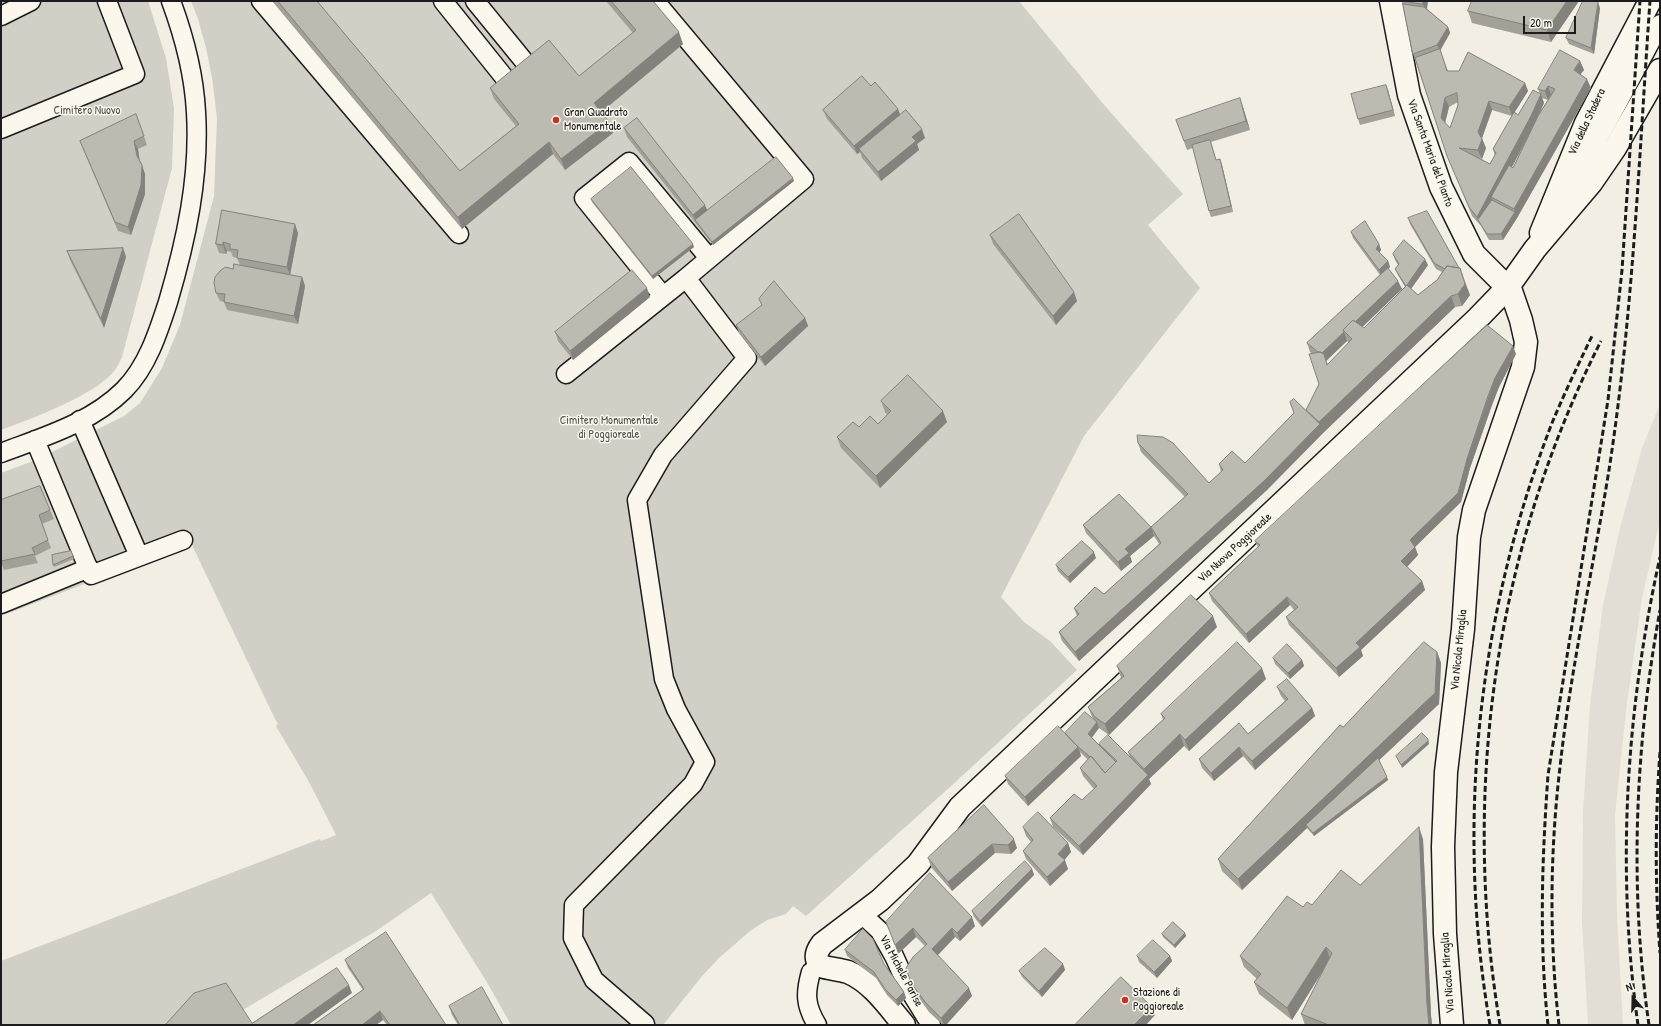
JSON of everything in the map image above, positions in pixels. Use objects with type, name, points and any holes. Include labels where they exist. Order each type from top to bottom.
[{"type":"main road","name":"Via Santa Maria del Pianto","points":[[1391,1],[1409,95],[1440,187],[1474,254],[1508,287]]},
{"type":"main road","name":"Via della Stadera","points":[[1535,249],[1586,122],[1650,1]]},
{"type":"main road","name":"Via della Stadera","points":[[1508,287],[1535,249],[1591,182],[1615,148],[1660,70]]},
{"type":"main road","name":"Via Nuova Poggioreale","points":[[833,968],[821,966],[818,962],[817,953],[822,944],[877,903],[918,864],[960,807],[1476,320],[1508,287]]},
{"type":"main road","name":"Via Nicola Miraglia","points":[[1452,1025],[1443,890],[1446,772],[1463,629],[1469,537],[1474,510],[1523,367],[1526,353],[1526,342],[1521,320],[1508,287]]},
{"type":"main road","name":"Via Michele Parise","points":[[833,968],[859,978],[869,986],[904,1025]]},
{"type":"street","points":[[1,16],[31,1]]},
{"type":"street","points":[[1,129],[135,74],[107,1]]},
{"type":"street","points":[[1,453],[80,420],[104,407],[123,390],[137,374],[150,350],[162,318],[184,239],[194,182],[197,143],[194,86],[186,47],[171,1]]},
{"type":"street","points":[[260,1],[459,234]]},
{"type":"street","points":[[443,1],[508,82]]},
{"type":"street","points":[[476,1],[528,66]]},
{"type":"street","points":[[566,374],[686,278],[754,216],[804,179],[655,1]]},
{"type":"street","points":[[1535,249],[1609,119],[1660,24]]},
{"type":"street","points":[[663,296],[584,198],[629,162],[709,258]]},
{"type":"street","points":[[645,1024],[594,980],[574,938],[574,905],[693,784],[705,762],[676,709],[664,679],[637,500],[663,455],[747,358],[686,278]]},
{"type":"street","points":[[80,420],[139,556]]},
{"type":"street","points":[[35,440],[91,574],[183,540]]},
{"type":"street","points":[[1,604],[89,568]]},
{"type":"street","name":"Via Michele Parise","points":[[867,919],[880,931],[894,956],[910,991],[931,1025]]},
{"type":"street","points":[[811,972],[806,994],[807,1004],[817,1025]]},
{"type":"shaded area","points":[[1660,404],[1660,520],[1642,598],[1627,703],[1615,814],[1617,917],[1623,1025],[1588,1025],[1582,922],[1583,812],[1590,705],[1603,605],[1620,528],[1642,448]]},
{"type":"green space","name":"Cimitero Nuovo","points":[[1,1],[148,1],[166,58],[174,108],[172,168],[122,357],[118,365],[106,379],[78,397],[29,420],[1,430]]},
{"type":"green space","name":"Cimitero Monumentale di Poggioreale","points":[[191,1],[1019,1],[1105,106],[1183,194],[1148,225],[1200,288],[1084,436],[1001,597],[1024,622],[1050,641],[1077,670],[950,787],[806,916],[793,906],[786,914],[767,920],[750,931],[719,958],[702,976],[663,1025],[511,1025],[488,984],[431,893],[376,931],[241,1011],[176,1025],[1,1025],[1,961],[320,839],[321,841],[336,835],[309,782],[276,726],[278,724],[191,543],[1,616],[1,473],[36,460],[124,416],[140,403],[162,368],[180,325],[214,196],[217,118],[212,77],[206,48]]},
{"type":"building","name":"Gran Quadrato Monumentale","points":[[278,1],[317,1],[460,171],[519,124],[490,88],[549,40],[579,76],[636,30],[611,1],[653,1],[679,32],[594,103],[609,122],[561,159],[549,142],[458,217]]},
{"type":"building","points":[[1403,1],[1423,1],[1423,4]]},
{"type":"building","points":[[1472,1],[1567,1],[1547,30],[1468,11]]},
{"type":"building","points":[[1583,1],[1598,2],[1591,48],[1566,38]]},
{"type":"building","points":[[1403,4],[1424,7],[1448,27],[1437,45],[1413,54]]},
{"type":"building","points":[[1440,49],[1447,71],[1459,71],[1468,52],[1525,83],[1509,107],[1489,101],[1478,132],[1482,139],[1478,150],[1459,148],[1490,164],[1496,153],[1493,149],[1514,112],[1518,115],[1533,90],[1541,94],[1531,116],[1477,217],[1469,207],[1447,156],[1415,58]],"holes":[[[1457,93],[1458,105],[1450,128],[1441,118],[1445,98]]]},
{"type":"building","points":[[1560,50],[1580,61],[1574,70],[1587,79],[1514,209],[1491,197],[1509,165],[1513,168],[1538,116],[1555,89],[1548,86],[1545,91],[1538,89]]},
{"type":"building","points":[[862,76],[871,86],[875,82],[898,109],[854,146],[823,110]]},
{"type":"building","points":[[1386,85],[1393,110],[1358,119],[1351,94]]},
{"type":"building","points":[[1240,98],[1246,121],[1184,141],[1176,120]]},
{"type":"building","points":[[906,110],[922,129],[912,137],[916,141],[878,172],[859,149]]},
{"type":"building","points":[[136,114],[144,136],[134,141],[137,156],[142,165],[141,185],[128,227],[115,222],[80,141]]},
{"type":"building","points":[[637,118],[705,205],[693,215],[624,128]]},
{"type":"building","points":[[1210,140],[1216,160],[1220,159],[1231,206],[1209,211],[1192,145]]},
{"type":"building","points":[[776,157],[793,178],[712,242],[695,220]]},
{"type":"building","points":[[631,167],[693,244],[652,276],[591,199]]},
{"type":"building","points":[[1492,200],[1515,212],[1501,234],[1487,234],[1478,220]]},
{"type":"building","points":[[222,210],[295,224],[287,267],[237,258],[238,250],[230,249],[230,244],[223,242],[223,245],[216,244]]},
{"type":"building","points":[[1427,211],[1459,268],[1447,266],[1445,269],[1434,263],[1408,218]]},
{"type":"building","points":[[1019,214],[1074,292],[1053,316],[990,235]]},
{"type":"building","points":[[1365,221],[1379,244],[1376,249],[1388,261],[1379,270],[1351,232]]},
{"type":"building","points":[[1404,240],[1425,259],[1406,286],[1395,269],[1399,264],[1393,254]]},
{"type":"building","points":[[123,248],[101,319],[67,251]]},
{"type":"building","points":[[234,264],[302,277],[294,316],[224,302],[225,294],[216,293],[214,283],[215,277],[225,267],[233,269]]},
{"type":"building","points":[[1447,266],[1460,268],[1465,284],[1458,294],[1451,296],[1319,422],[1306,410],[1319,384],[1309,354],[1320,352],[1324,354],[1327,365],[1352,339],[1343,330],[1353,320],[1364,328],[1407,285],[1418,295],[1437,280]]},
{"type":"building","points":[[1388,268],[1398,281],[1355,322],[1353,320],[1343,330],[1344,332],[1322,353],[1318,352],[1307,343]]},
{"type":"building","points":[[632,270],[647,288],[570,351],[555,332]]},
{"type":"building","points":[[774,281],[805,318],[761,357],[736,325],[762,305],[759,299]]},
{"type":"building","points":[[1487,325],[1513,346],[1495,378],[1488,396],[1467,459],[1458,493],[1410,540],[1415,547],[1401,561],[1422,581],[1356,643],[1360,647],[1336,668],[1286,617],[1298,607],[1287,597],[1246,634],[1209,593],[1260,545],[1255,541]]},
{"type":"building","points":[[908,375],[943,411],[876,476],[837,437],[853,422],[859,427],[870,416],[878,424],[891,411],[881,401]]},
{"type":"building","points":[[1294,399],[1320,424],[1264,481],[1075,652],[1059,632],[1079,614],[1074,608],[1095,587],[1104,594],[1161,543],[1151,527],[1188,494],[1138,443],[1137,435],[1163,437],[1173,443],[1209,483],[1223,470],[1219,464],[1232,451],[1245,463],[1294,413],[1290,402]]},
{"type":"building","points":[[40,486],[50,510],[39,515],[48,540],[32,548],[35,554],[1,561],[1,500]]},
{"type":"building","points":[[1119,494],[1151,527],[1125,549],[1129,553],[1118,562],[1083,525]]},
{"type":"building","points":[[1082,541],[1094,552],[1068,577],[1056,565]]},
{"type":"building","points":[[71,551],[73,556],[53,565],[52,555]]},
{"type":"building","points":[[1191,595],[1213,616],[1105,724],[1095,717],[1088,707],[1124,676],[1117,666]]},
{"type":"building","points":[[1237,642],[1262,668],[1185,740],[1180,734],[1144,769],[1128,752],[1165,718],[1161,714]]},
{"type":"building","points":[[1424,642],[1437,652],[1435,693],[1238,879],[1218,859],[1340,725],[1343,727]]},
{"type":"building","points":[[1287,644],[1302,660],[1288,673],[1273,658]]},
{"type":"building","points":[[1287,679],[1312,708],[1252,761],[1239,747],[1211,773],[1199,759],[1239,723],[1248,734],[1288,699],[1277,687]]},
{"type":"building","points":[[1085,712],[1097,722],[1088,734],[1116,762],[1105,773],[1091,756],[1090,757],[1074,743],[1065,733]]},
{"type":"building","points":[[1058,726],[1078,747],[1025,797],[1005,776]]},
{"type":"building","points":[[1422,733],[1428,741],[1401,765],[1396,756]]},
{"type":"building","points":[[1108,735],[1148,775],[1079,846],[1050,818],[1074,794],[1082,800],[1097,786],[1080,768],[1091,756],[1105,773],[1117,761],[1099,744]]},
{"type":"building","points":[[1378,758],[1387,777],[1313,833],[1306,825]]},
{"type":"building","points":[[984,805],[1014,839],[1008,845],[992,844],[948,882],[928,858]]},
{"type":"building","points":[[1038,812],[1068,843],[1058,854],[1065,860],[1047,877],[1023,851],[1033,840],[1023,827]]},
{"type":"building","points":[[1419,827],[1429,1025],[1329,1025],[1301,1014],[1332,953],[1326,947],[1287,1008],[1254,982],[1261,974],[1240,956],[1287,896],[1303,907],[1307,902],[1312,905],[1341,870],[1360,885]]},
{"type":"building","points":[[1025,861],[1032,869],[980,921],[972,911]]},
{"type":"building","points":[[930,873],[972,917],[957,933],[952,928],[932,949],[969,988],[941,1018],[926,1003],[911,983],[906,968],[913,957],[927,944],[913,928],[895,945],[886,922]]},
{"type":"building","points":[[1173,922],[1185,933],[1174,945],[1162,934]]},
{"type":"building","points":[[863,929],[873,939],[884,964],[904,992],[896,1000],[885,989],[874,972],[845,950]]},
{"type":"building","points":[[386,932],[446,1025],[390,1025],[380,1011],[362,1025],[313,1025],[364,989],[345,960]]},
{"type":"building","points":[[1153,940],[1170,956],[1154,972],[1137,956]]},
{"type":"building","points":[[1045,948],[1063,964],[1039,991],[1019,971]]},
{"type":"building","points":[[337,968],[349,985],[293,1025],[166,1025],[194,993],[226,983],[252,1023]]},
{"type":"building","name":"Stazione di Poggioreale","points":[[1121,977],[1152,1007],[1134,1025],[1075,1025]]},
{"type":"building","points":[[482,987],[503,1025],[460,1025],[449,1006]]},
{"type":"railway","points":[[1548,1025],[1542,932],[1544,838],[1548,775],[1608,400],[1622,270],[1640,1]]},
{"type":"railway","points":[[1559,1025],[1552,928],[1554,831],[1560,767],[1570,692],[1609,470],[1624,353],[1630,295],[1650,1]]},
{"type":"railway","points":[[1490,1025],[1480,949],[1475,873],[1475,796],[1480,720],[1491,644],[1506,569],[1527,495],[1552,423],[1592,336]]},
{"type":"railway","points":[[1500,1025],[1489,937],[1484,850],[1487,762],[1496,675],[1512,589],[1535,504],[1564,421],[1601,341]]},
{"type":"railway","points":[[1638,1025],[1631,966],[1627,908],[1626,849],[1628,790],[1632,732],[1639,673],[1648,615],[1660,557]]},
{"type":"railway","points":[[1649,1025],[1639,922],[1637,870],[1638,818],[1640,765],[1645,713],[1660,610]]},
{"type":"railway","points":[[1660,752],[1656,852],[1660,953]]},
{"type":"place","name":"Gran Quadrato Monumentale","points":[[556,120]]},
{"type":"place","name":"Stazione di Poggioreale","points":[[1125,1000]]}]
